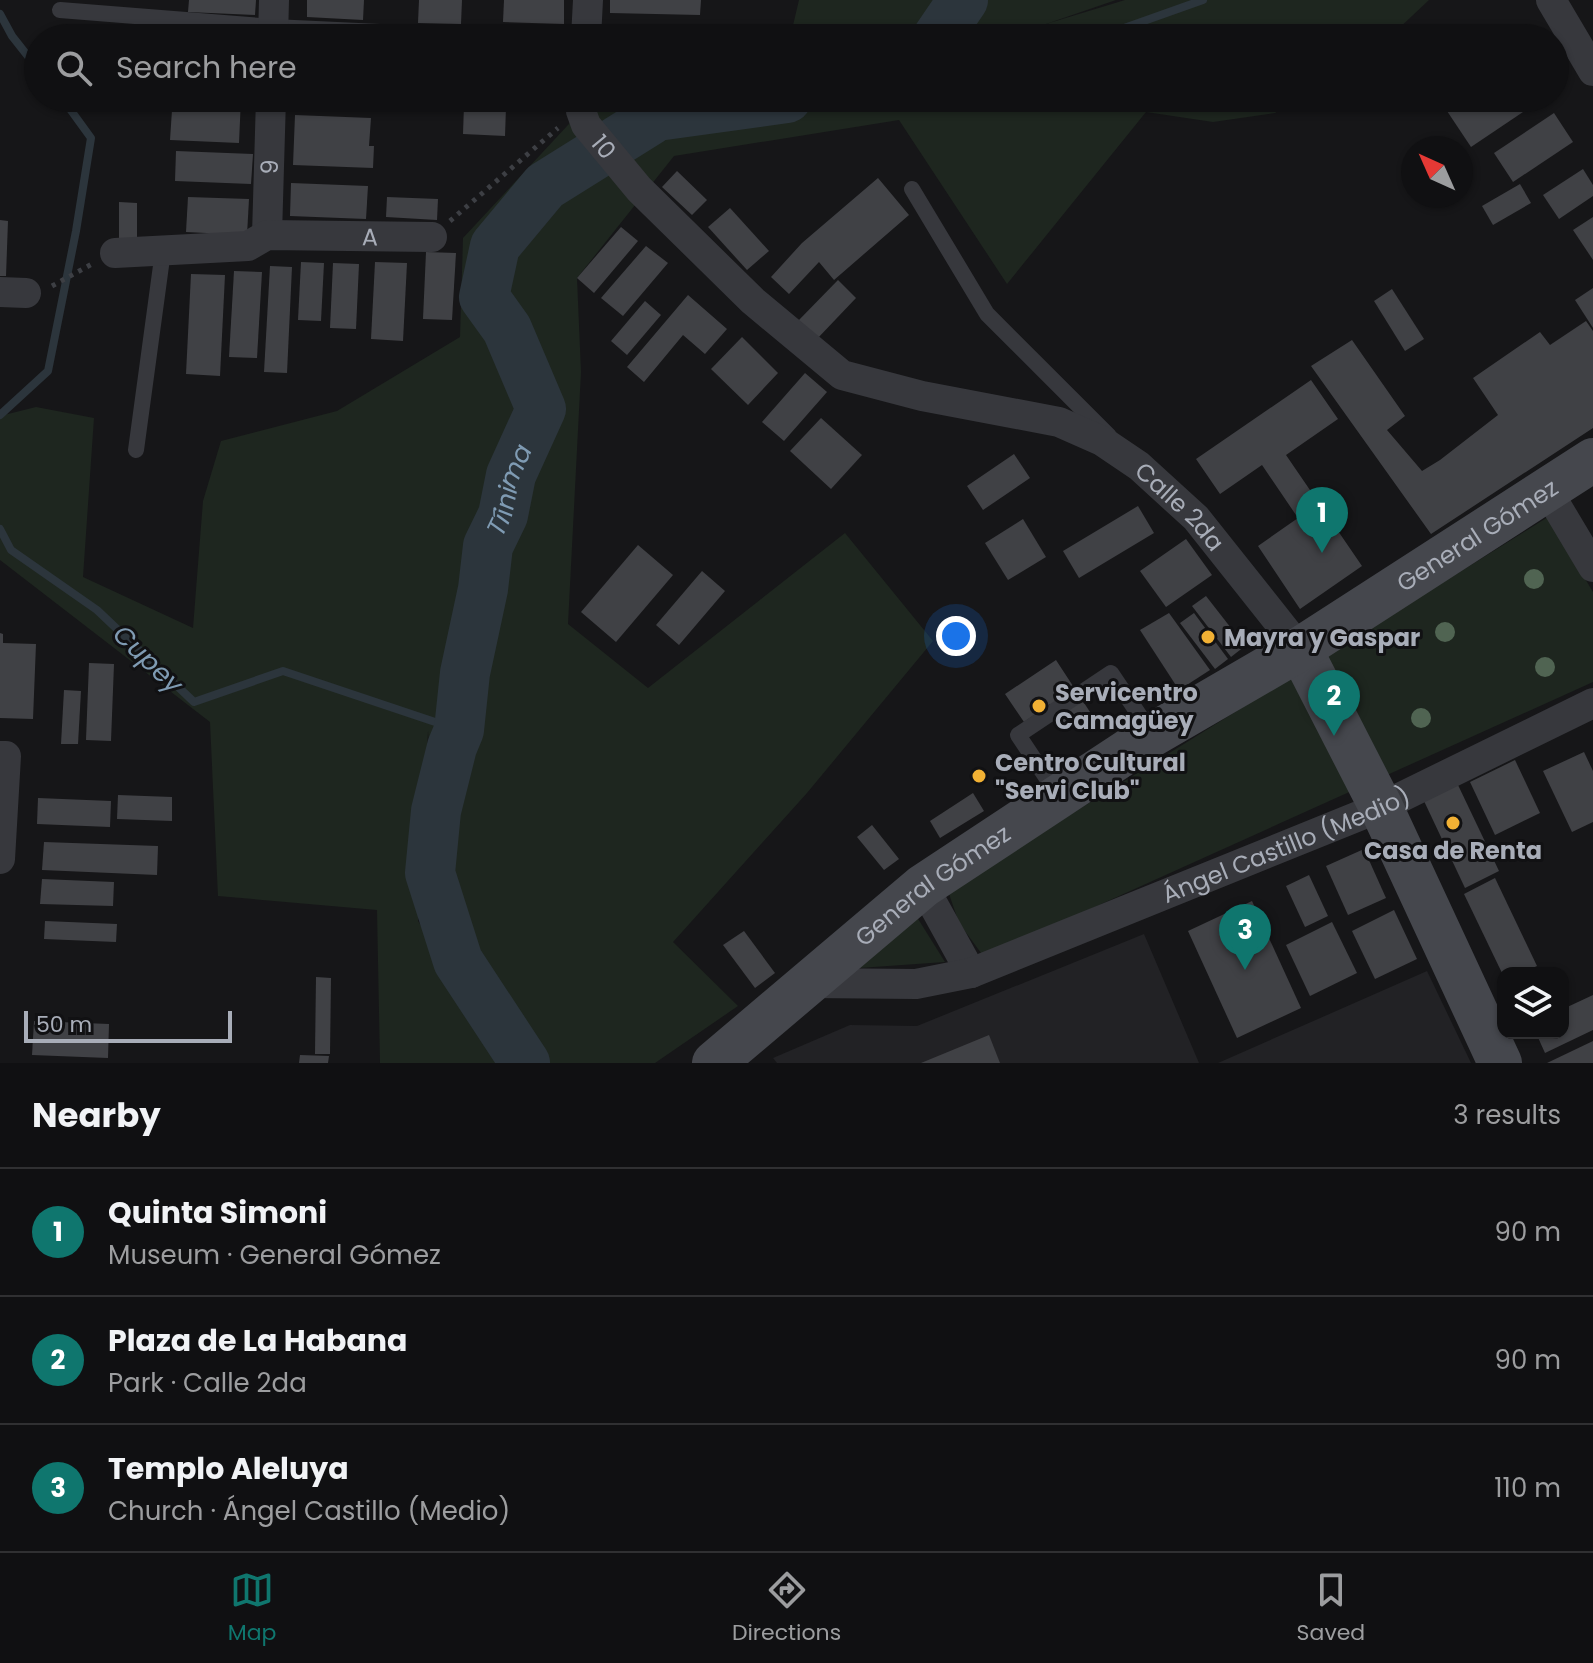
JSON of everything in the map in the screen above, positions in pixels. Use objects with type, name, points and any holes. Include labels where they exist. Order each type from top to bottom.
[{"type":"main road","name":"General Gómez","points":[[724,1055],[923,886],[1152,735],[1300,649],[1593,460]]},
{"type":"main road","name":"Calle 2da","points":[[1300,649],[1381,807],[1500,1063]]},
{"type":"street","points":[[587,24],[588,0]]},
{"type":"street","points":[[1551,0],[1565,24]]},
{"type":"street","points":[[1569,30],[1593,71]]},
{"type":"street","name":"9","points":[[267,235],[271,112]]},
{"type":"street","name":"10","points":[[584,112],[639,189]]},
{"type":"street","name":"Calle 2da","points":[[639,189],[753,301],[842,375],[922,396],[1059,422],[1102,441],[1139,466],[1196,518],[1300,649]]},
{"type":"street","name":"A","points":[[105,258],[248,246],[267,235],[432,237]]},
{"type":"street","points":[[1547,490],[1593,567]]},
{"type":"street","name":"Ángel Castillo (Medio)","points":[[810,983],[916,984],[971,973],[1381,807],[1593,703]]},
{"type":"street","points":[[0,859],[3,756]]},
{"type":"street","points":[[923,886],[971,973]]},
{"type":"lane","points":[[60,10],[302,24]]},
{"type":"lane","points":[[912,189],[987,314],[1139,466]]},
{"type":"lane","points":[[136,450],[163,251]]},
{"type":"lane","points":[[1058,795],[1018,735],[1111,673],[1152,735]]},
{"type":"path","points":[[432,237],[557,128],[581,112]]},
{"type":"path","points":[[25,291],[105,258]]},
{"type":"shaded area","points":[[799,0],[1116,0],[1046,24],[793,24]]},
{"type":"shaded area","points":[[1125,0],[1429,0],[1404,24],[1046,24]]},
{"type":"shaded area","points":[[580,112],[1146,112],[1007,284],[899,120],[674,156],[577,278],[581,372],[568,624],[648,688],[845,533],[933,641],[807,793],[673,942],[738,1006],[655,1063],[527,1063],[441,905],[428,731],[418,921],[513,1063],[380,1063],[377,910],[218,896],[210,722],[0,560],[0,416],[36,407],[94,418],[83,577],[193,628],[203,501],[221,441],[337,411],[460,337],[463,238]]},
{"type":"shaded area","points":[[1146,112],[1277,112],[1213,122]]},
{"type":"shaded area","points":[[1548,517],[1593,592],[1593,682],[984,957],[959,923],[948,891]]},
{"type":"shaded area","points":[[915,914],[945,962],[845,969]]},
{"type":"shaded area","points":[[1144,934],[1199,1063],[777,1063],[773,1058],[850,1025],[917,1026]]},
{"type":"shaded area","points":[[1427,971],[1471,1063],[1218,1063]]},
{"type":"building","points":[[189,0],[256,0],[255,15],[188,12]]},
{"type":"building","points":[[307,0],[364,0],[363,20],[307,17]]},
{"type":"building","points":[[419,0],[462,0],[461,24],[418,23]]},
{"type":"building","points":[[504,0],[564,0],[564,24],[503,22]]},
{"type":"building","points":[[610,0],[701,0],[700,15],[610,13]]},
{"type":"building","points":[[172,112],[240,112],[239,143],[170,140]]},
{"type":"building","points":[[464,112],[506,112],[505,136],[463,134]]},
{"type":"building","points":[[1448,112],[1523,112],[1473,146],[1473,136],[1464,136]]},
{"type":"building","points":[[1554,113],[1573,142],[1513,182],[1494,153]]},
{"type":"building","points":[[295,115],[371,118],[369,146],[374,146],[373,168],[293,165]]},
{"type":"building","points":[[176,151],[253,154],[251,184],[175,181]]},
{"type":"building","points":[[1583,169],[1593,185],[1593,196],[1559,219],[1543,195]]},
{"type":"building","points":[[677,171],[707,200],[692,215],[662,187]]},
{"type":"building","points":[[878,178],[909,215],[834,280],[819,262],[789,294],[771,277],[802,243]]},
{"type":"building","points":[[291,183],[368,186],[366,219],[290,216]]},
{"type":"building","points":[[1520,184],[1531,203],[1493,225],[1482,206]]},
{"type":"building","points":[[188,197],[249,199],[247,235],[186,232]]},
{"type":"building","points":[[387,197],[438,199],[437,220],[386,217]]},
{"type":"building","points":[[119,202],[137,203],[137,243],[119,244]]},
{"type":"building","points":[[730,208],[769,251],[747,270],[708,227]]},
{"type":"building","points":[[1593,217],[1593,260],[1573,230]]},
{"type":"building","points":[[0,220],[8,221],[6,276],[0,276]]},
{"type":"building","points":[[621,227],[638,241],[594,293],[577,278]]},
{"type":"building","points":[[646,246],[668,263],[623,316],[601,298]]},
{"type":"building","points":[[426,252],[456,253],[452,320],[423,319]]},
{"type":"building","points":[[301,262],[324,263],[321,321],[298,320]]},
{"type":"building","points":[[375,262],[407,263],[403,341],[371,339]]},
{"type":"building","points":[[333,263],[359,264],[356,329],[330,328]]},
{"type":"building","points":[[270,266],[292,267],[287,373],[264,372]]},
{"type":"building","points":[[234,271],[262,272],[257,358],[229,357]]},
{"type":"building","points":[[191,274],[225,275],[220,376],[186,374]]},
{"type":"building","points":[[838,280],[856,298],[816,340],[798,321]]},
{"type":"building","points":[[1593,288],[1593,328],[1575,300]]},
{"type":"building","points":[[1392,289],[1424,339],[1405,351],[1374,301]]},
{"type":"building","points":[[688,295],[727,329],[705,354],[683,335],[644,382],[627,367]]},
{"type":"building","points":[[645,301],[661,315],[627,355],[611,341]]},
{"type":"building","points":[[1586,321],[1593,331],[1593,428],[1431,534],[1311,366],[1352,340],[1405,416],[1387,430],[1422,471],[1498,415],[1473,378],[1540,332],[1550,345]]},
{"type":"building","points":[[742,337],[778,373],[748,405],[711,369]]},
{"type":"building","points":[[805,373],[827,392],[784,441],[762,422]]},
{"type":"building","points":[[1311,380],[1338,419],[1286,455],[1362,566],[1300,609],[1258,546],[1298,518],[1262,465],[1220,494],[1196,459]]},
{"type":"building","points":[[821,418],[862,455],[831,489],[790,451]]},
{"type":"building","points":[[1014,454],[1030,478],[983,510],[967,486]]},
{"type":"building","points":[[1138,506],[1154,533],[1079,578],[1063,551]]},
{"type":"building","points":[[1023,519],[1046,557],[1008,580],[985,543]]},
{"type":"building","points":[[1186,539],[1212,575],[1166,607],[1140,571]]},
{"type":"building","points":[[638,545],[673,575],[616,642],[581,612]]},
{"type":"building","points":[[702,571],[725,591],[679,645],[656,625]]},
{"type":"building","points":[[1206,596],[1245,646],[1231,657],[1192,606]]},
{"type":"building","points":[[1169,613],[1210,670],[1179,690],[1140,630]]},
{"type":"building","points":[[1194,613],[1228,659],[1215,669],[1180,623]]},
{"type":"building","points":[[0,633],[3,634],[3,643],[36,644],[33,719],[0,718]]},
{"type":"building","points":[[1056,660],[1090,712],[1065,728],[1050,704],[1024,722],[1005,694]]},
{"type":"building","points":[[89,663],[114,664],[111,741],[86,740]]},
{"type":"building","points":[[64,690],[81,691],[78,744],[61,744]]},
{"type":"building","points":[[1584,752],[1593,771],[1593,822],[1572,832],[1543,771]]},
{"type":"building","points":[[1515,760],[1540,813],[1495,835],[1470,782]]},
{"type":"building","points":[[1458,785],[1499,871],[1465,888],[1424,801]]},
{"type":"building","points":[[973,793],[984,811],[940,838],[930,821]]},
{"type":"building","points":[[118,795],[172,797],[172,821],[117,819]]},
{"type":"building","points":[[38,798],[111,801],[110,827],[37,824]]},
{"type":"building","points":[[872,825],[899,859],[884,870],[857,837]]},
{"type":"building","points":[[44,842],[158,846],[157,875],[42,870]]},
{"type":"building","points":[[1364,849],[1386,898],[1348,915],[1326,866]]},
{"type":"building","points":[[1309,875],[1328,916],[1305,927],[1286,886]]},
{"type":"building","points":[[1495,878],[1537,966],[1499,967],[1464,894]]},
{"type":"building","points":[[42,879],[114,882],[113,906],[40,904]]},
{"type":"building","points":[[1252,901],[1301,1008],[1237,1038],[1188,931]]},
{"type":"building","points":[[1394,910],[1417,959],[1375,979],[1352,931]]},
{"type":"building","points":[[45,921],[117,924],[116,942],[44,939]]},
{"type":"building","points":[[1332,922],[1357,973],[1310,996],[1286,945]]},
{"type":"building","points":[[744,931],[775,973],[755,988],[723,945]]},
{"type":"building","points":[[316,977],[331,978],[330,1054],[315,1054]]},
{"type":"building","points":[[1593,995],[1593,1030],[1545,1053],[1539,1039],[1569,1039],[1569,1006]]},
{"type":"building","points":[[34,1021],[109,1024],[108,1058],[32,1055]]},
{"type":"building","points":[[989,1035],[1000,1063],[921,1063]]},
{"type":"building","points":[[1593,1041],[1593,1063],[1547,1063]]},
{"type":"building","points":[[300,1055],[329,1056],[328,1063],[299,1063]]},
{"type":"waterway","name":"Tíinima","points":[[947,24],[963,0]]},
{"type":"waterway","points":[[1135,24],[1203,0]]},
{"type":"waterway","name":"Cupey","points":[[0,14],[24,51]]},
{"type":"waterway","name":"Cupey","points":[[0,415],[48,371],[91,138],[72,112]]},
{"type":"waterway","name":"Tíinima","points":[[525,1063],[458,961],[430,873],[436,811],[459,730],[465,673],[483,589],[488,546],[503,515],[511,475],[541,409],[507,329],[484,297],[495,246],[545,186],[657,116],[686,112]]},
{"type":"waterway","name":"Cupey","points":[[0,529],[11,550],[97,610],[194,702],[283,671],[459,730]]},
{"type":"place","name":"Quinta Simoni","points":[[1322,553]]},
{"type":"place","name":"Mayra y Gaspar","points":[[1208,637]]},
{"type":"place","name":"Servicentro Camagüey","points":[[1039,706]]},
{"type":"place","name":"Plaza de La Habana","points":[[1334,736]]},
{"type":"place","name":"Centro Cultural \"Servi Club\"","points":[[979,776]]},
{"type":"place","name":"Casa de Renta","points":[[1453,823]]},
{"type":"place","name":"Templo Aleluya","points":[[1245,970]]}]
